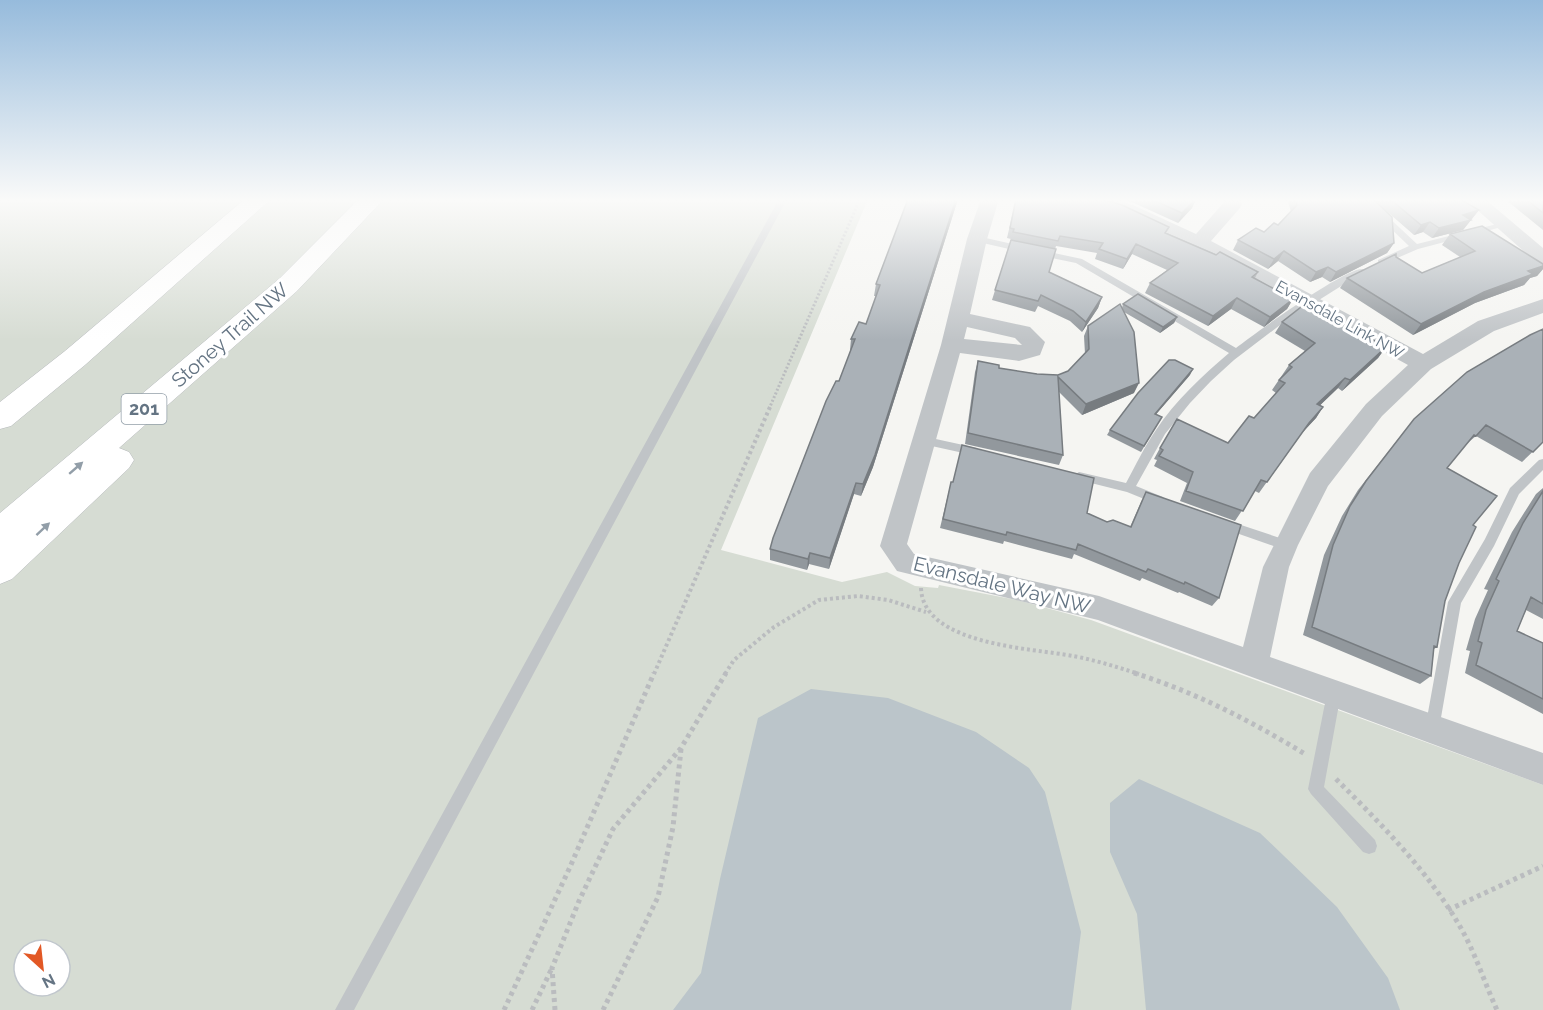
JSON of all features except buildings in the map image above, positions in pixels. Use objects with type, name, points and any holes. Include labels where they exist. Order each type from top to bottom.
[{"type":"highway","points":[[0,395],[191,246]]},
{"type":"highway","points":[[0,418],[75,358],[204,246]]},
{"type":"highway","name":"Stoney Trail NW","points":[[0,533],[288,285],[326,246]]},
{"type":"highway","points":[[0,569],[128,451],[288,285]]},
{"type":"street","name":"Evansdale Way NW","points":[[975,246],[952,345],[922,440],[893,546],[906,563],[1099,608],[1543,769]]},
{"type":"street","name":"Evansdale Link NW","points":[[1205,246],[1423,364]]},
{"type":"street","points":[[1529,246],[1543,258]]},
{"type":"street","points":[[1254,663],[1276,567],[1285,545],[1319,480],[1374,410],[1423,364],[1486,326],[1543,306]]},
{"type":"street","points":[[952,345],[1019,354],[1032,350],[1034,342],[1022,332],[959,318]]},
{"type":"lane","points":[[344,1010],[757,246]]},
{"type":"lane","points":[[1010,246],[1079,261],[1237,353]]},
{"type":"lane","points":[[1129,488],[1165,426],[1206,378],[1307,301],[1362,270],[1418,246]]},
{"type":"lane","points":[[922,440],[989,455]]},
{"type":"lane","points":[[1432,729],[1455,602],[1490,542],[1514,490],[1543,463]]},
{"type":"lane","points":[[1065,473],[1129,488],[1171,505]]},
{"type":"lane","points":[[1213,521],[1285,545]]},
{"type":"lane","points":[[1334,693],[1316,789],[1369,846]]},
{"type":"path","points":[[504,1010],[584,834],[840,246]]},
{"type":"path","points":[[921,584],[921,601],[926,613]]},
{"type":"path","points":[[532,1010],[612,829],[681,748],[734,660],[774,627],[819,600],[858,596],[888,600],[926,613],[968,635],[1011,646],[1087,659],[1185,691],[1244,717],[1321,764],[1371,815],[1448,910],[1462,930],[1497,1010]]},
{"type":"path","points":[[603,1010],[658,897],[673,827],[681,748]]},
{"type":"path","points":[[1448,910],[1543,866]]},
{"type":"path","points":[[552,968],[555,1010]]},
{"type":"shaded area","points":[[0,246],[848,246],[721,550],[842,582],[887,572],[915,586],[938,588],[939,585],[1017,600],[1091,620],[1543,785],[1543,1010],[0,1010]]},
{"type":"shaded area","points":[[811,689],[888,698],[976,732],[1029,768],[1045,792],[1081,932],[1071,1010],[673,1010],[701,973],[720,879],[758,718]]},
{"type":"shaded area","points":[[1139,779],[1260,833],[1337,907],[1388,978],[1400,1010],[1146,1010],[1137,914],[1110,852],[1110,803]]}]
